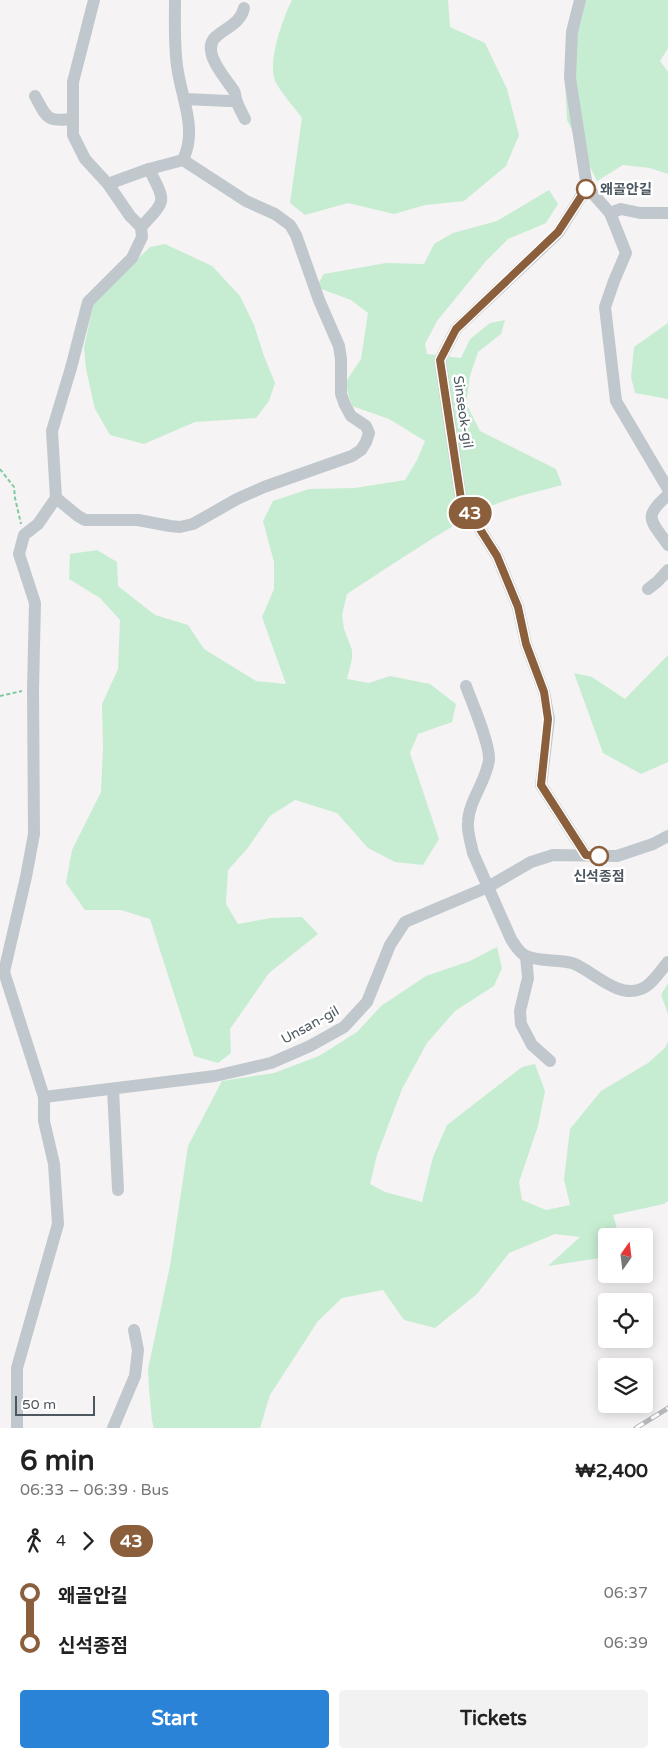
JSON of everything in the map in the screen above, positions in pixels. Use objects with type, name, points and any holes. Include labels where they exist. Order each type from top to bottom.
[{"type":"street","points":[[18,1428],[17,1368],[58,1224],[54,1164],[44,1121],[44,1097],[2,972],[26,877],[34,834],[36,602],[19,554],[24,535],[38,524],[56,498],[52,431],[88,302],[132,258],[142,237],[141,228],[130,216],[108,184],[85,160],[73,135],[73,82],[94,0]]},
{"type":"street","points":[[175,0],[174,43],[177,68],[188,112],[188,146],[183,160]]},
{"type":"street","points":[[580,0],[572,32],[570,78],[587,187],[610,213],[626,253],[605,307],[616,402],[668,490]]},
{"type":"street","points":[[244,8],[243,14],[238,20],[214,38],[210,45],[222,76],[234,91],[235,99],[245,119]]},
{"type":"street","points":[[35,96],[49,118],[56,121],[72,119]]},
{"type":"street","points":[[185,100],[233,101],[235,99]]},
{"type":"street","points":[[56,498],[85,520],[138,520],[180,527],[193,524],[237,499],[264,487],[352,456],[361,450],[369,433],[366,426],[351,416],[343,400],[339,346],[290,225],[275,214],[246,201],[183,160],[149,169],[108,184]]},
{"type":"street","points":[[141,228],[162,202],[162,194],[149,169]]},
{"type":"street","name":"Sinseok-gil","points":[[586,855],[541,785],[548,719],[544,692],[526,644],[518,607],[497,556],[461,499],[440,360],[456,329],[558,232],[587,187]]},
{"type":"street","points":[[610,213],[621,209],[640,213],[668,213]]},
{"type":"street","points":[[668,495],[657,504],[651,519],[653,525],[668,545]]},
{"type":"street","points":[[648,590],[668,570]]},
{"type":"street","points":[[466,686],[486,744],[489,759],[485,776],[469,813],[468,824],[473,853],[511,939],[518,950],[526,956],[569,962],[577,965],[604,983],[635,990],[643,989],[668,962]]},
{"type":"street","name":"Unsan-gil","points":[[44,1097],[215,1076],[271,1063],[310,1046],[344,1027],[367,1002],[390,945],[405,922],[488,886],[531,862],[553,856],[617,856],[653,844],[668,836]]},
{"type":"street","points":[[526,956],[528,978],[520,1011],[521,1024],[525,1036],[532,1045],[550,1061]]},
{"type":"street","points":[[113,1089],[118,1190]]},
{"type":"street","points":[[113,1428],[135,1376],[138,1350],[134,1330]]},
{"type":"path","points":[[0,469],[14,487],[14,498],[24,535]]},
{"type":"path","points":[[0,696],[34,688]]},
{"type":"green space","points":[[292,0],[448,0],[450,27],[485,43],[507,89],[519,135],[506,166],[464,201],[425,205],[394,214],[348,203],[305,215],[290,203],[302,118],[276,83],[273,75],[274,53],[277,41]]},
{"type":"green space","points":[[586,0],[668,0],[668,48],[660,61],[668,72],[668,174],[650,168],[623,165],[597,181],[567,120],[565,81]]},
{"type":"green space","points":[[549,190],[558,204],[546,223],[508,239],[486,261],[437,321],[425,344],[427,354],[461,358],[470,339],[490,323],[505,320],[501,334],[478,352],[470,376],[466,403],[480,431],[556,469],[562,485],[494,505],[450,528],[347,594],[342,615],[344,629],[352,650],[352,659],[347,679],[369,683],[390,676],[430,684],[456,704],[452,722],[418,734],[410,753],[439,839],[423,865],[395,862],[368,848],[337,813],[295,800],[270,816],[247,849],[228,870],[226,904],[238,924],[271,918],[302,917],[318,934],[269,973],[230,1029],[231,1053],[218,1063],[194,1056],[150,919],[121,910],[85,910],[66,883],[72,850],[101,792],[102,704],[118,669],[120,620],[100,598],[69,579],[70,554],[97,550],[117,562],[118,586],[155,615],[188,625],[204,649],[256,681],[286,684],[262,617],[274,589],[274,562],[263,521],[273,501],[309,489],[355,488],[405,480],[417,460],[425,441],[389,419],[352,406],[345,383],[361,359],[368,313],[351,300],[316,287],[324,274],[386,263],[424,264],[434,244],[453,233],[497,221]]},
{"type":"green space","points":[[165,244],[212,266],[240,296],[254,325],[275,383],[269,401],[256,418],[195,422],[144,444],[110,435],[95,409],[86,369],[84,347],[94,302],[150,247]]},
{"type":"green space","points":[[668,323],[668,399],[635,393],[631,377],[634,347]]},
{"type":"green space","points":[[668,655],[668,762],[641,774],[603,753],[574,673],[592,677],[625,699]]},
{"type":"green space","points":[[497,947],[502,968],[494,986],[455,1011],[427,1043],[402,1089],[377,1155],[370,1184],[385,1192],[422,1202],[433,1157],[447,1125],[522,1067],[535,1064],[545,1091],[538,1126],[519,1182],[522,1200],[546,1210],[570,1205],[564,1179],[570,1129],[601,1091],[648,1063],[665,1048],[668,1042],[668,1201],[664,1204],[613,1215],[617,1228],[598,1228],[598,1258],[548,1266],[580,1237],[555,1234],[509,1253],[477,1294],[435,1328],[404,1320],[383,1290],[342,1298],[318,1321],[270,1395],[260,1428],[154,1428],[148,1369],[170,1266],[188,1146],[222,1081],[274,1073],[319,1056],[357,1032],[381,1006],[426,976],[470,961]]},
{"type":"green space","points":[[668,983],[668,1014],[661,995]]},
{"type":"railway","points":[[636,1428],[668,1408]]},
{"type":"bus line","name":"43","points":[[586,189],[558,232],[456,329],[440,360],[461,499],[497,556],[518,607],[526,644],[544,692],[548,719],[541,785],[586,855],[599,856]]},
{"type":"place","name":"왜골안길","points":[[586,189]]},
{"type":"place","name":"신석종점","points":[[599,856]]}]
